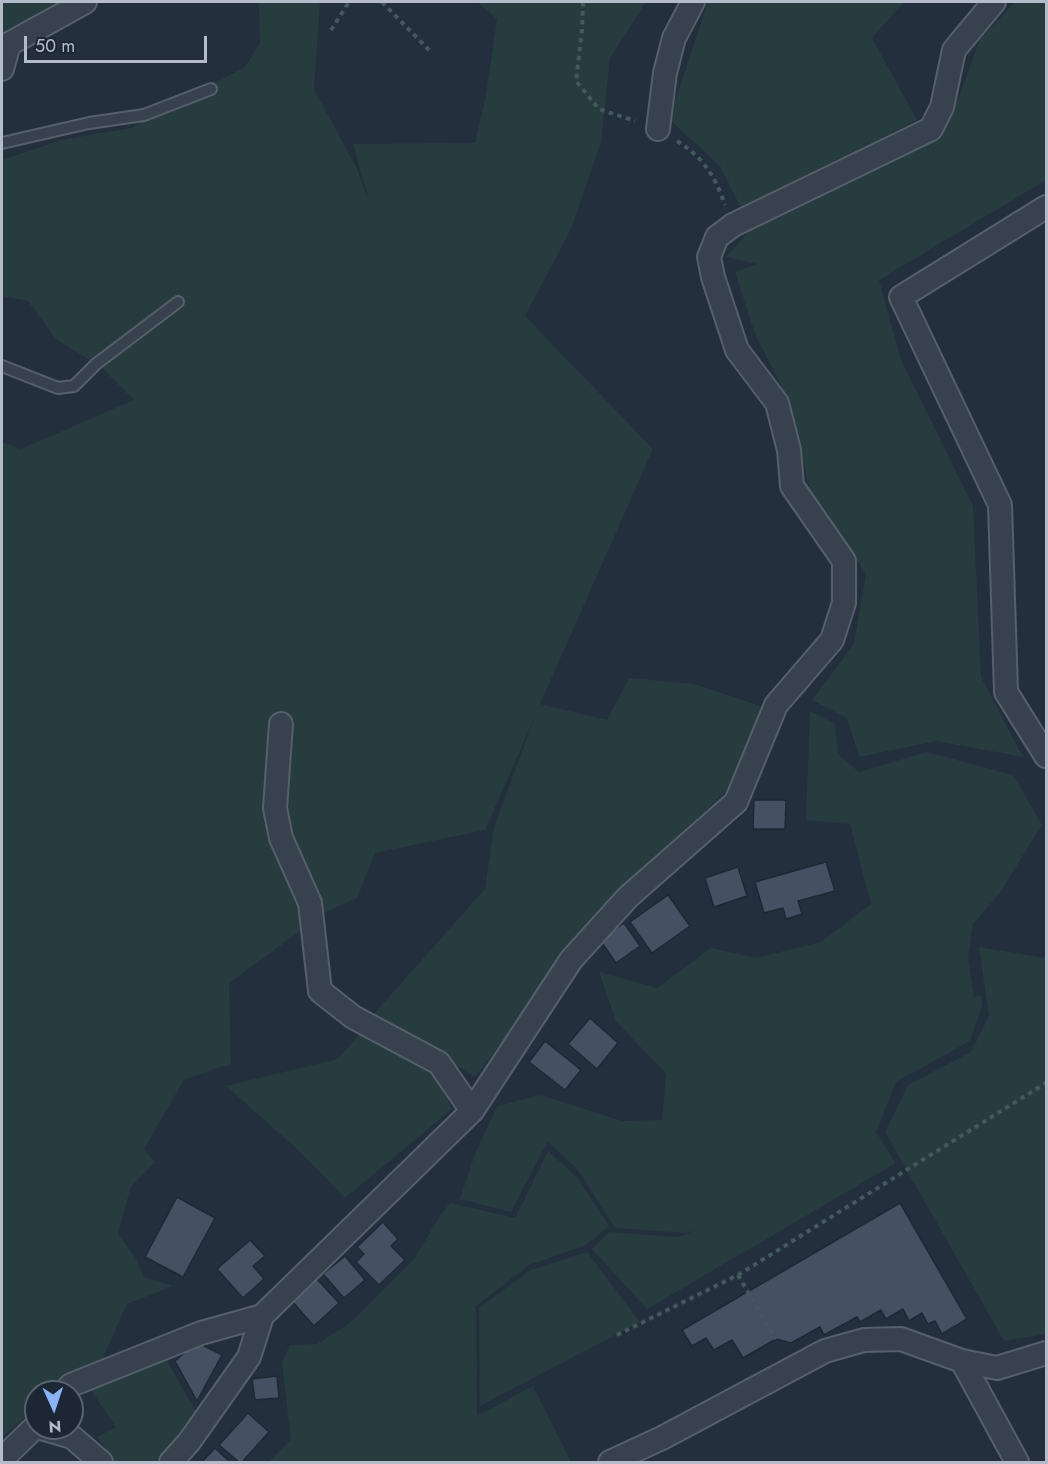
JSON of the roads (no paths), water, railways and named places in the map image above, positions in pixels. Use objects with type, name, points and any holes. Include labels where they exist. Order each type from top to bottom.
[{"type":"street","points":[[2,69],[9,44],[85,2]]},
{"type":"street","points":[[658,129],[667,64],[674,38],[693,2]]},
{"type":"street","points":[[171,1462],[189,1442],[249,1357],[262,1316],[472,1111],[571,960],[628,897],[736,802],[776,705],[832,640],[844,603],[844,561],[792,486],[789,450],[777,403],[737,350],[713,277],[709,257],[717,237],[733,225],[931,129],[942,106],[954,50],[994,2]]},
{"type":"street","points":[[1047,207],[901,297],[1000,505],[1006,692],[1047,756]]},
{"type":"street","points":[[281,724],[275,808],[281,837],[310,903],[320,991],[353,1017],[439,1063],[472,1111]]},
{"type":"street","points":[[84,1380],[201,1333],[262,1316]]},
{"type":"street","points":[[610,1462],[662,1438],[825,1351],[864,1340],[901,1339],[962,1361],[997,1368],[1047,1353]]},
{"type":"street","points":[[962,1361],[1017,1462]]},
{"type":"street","points":[[2,1459],[24,1438]]},
{"type":"street","points":[[75,1440],[101,1462]]},
{"type":"lane","points":[[2,143],[88,123],[144,115],[211,88]]},
{"type":"lane","points":[[2,366],[58,388],[74,386],[96,364],[178,303]]}]
